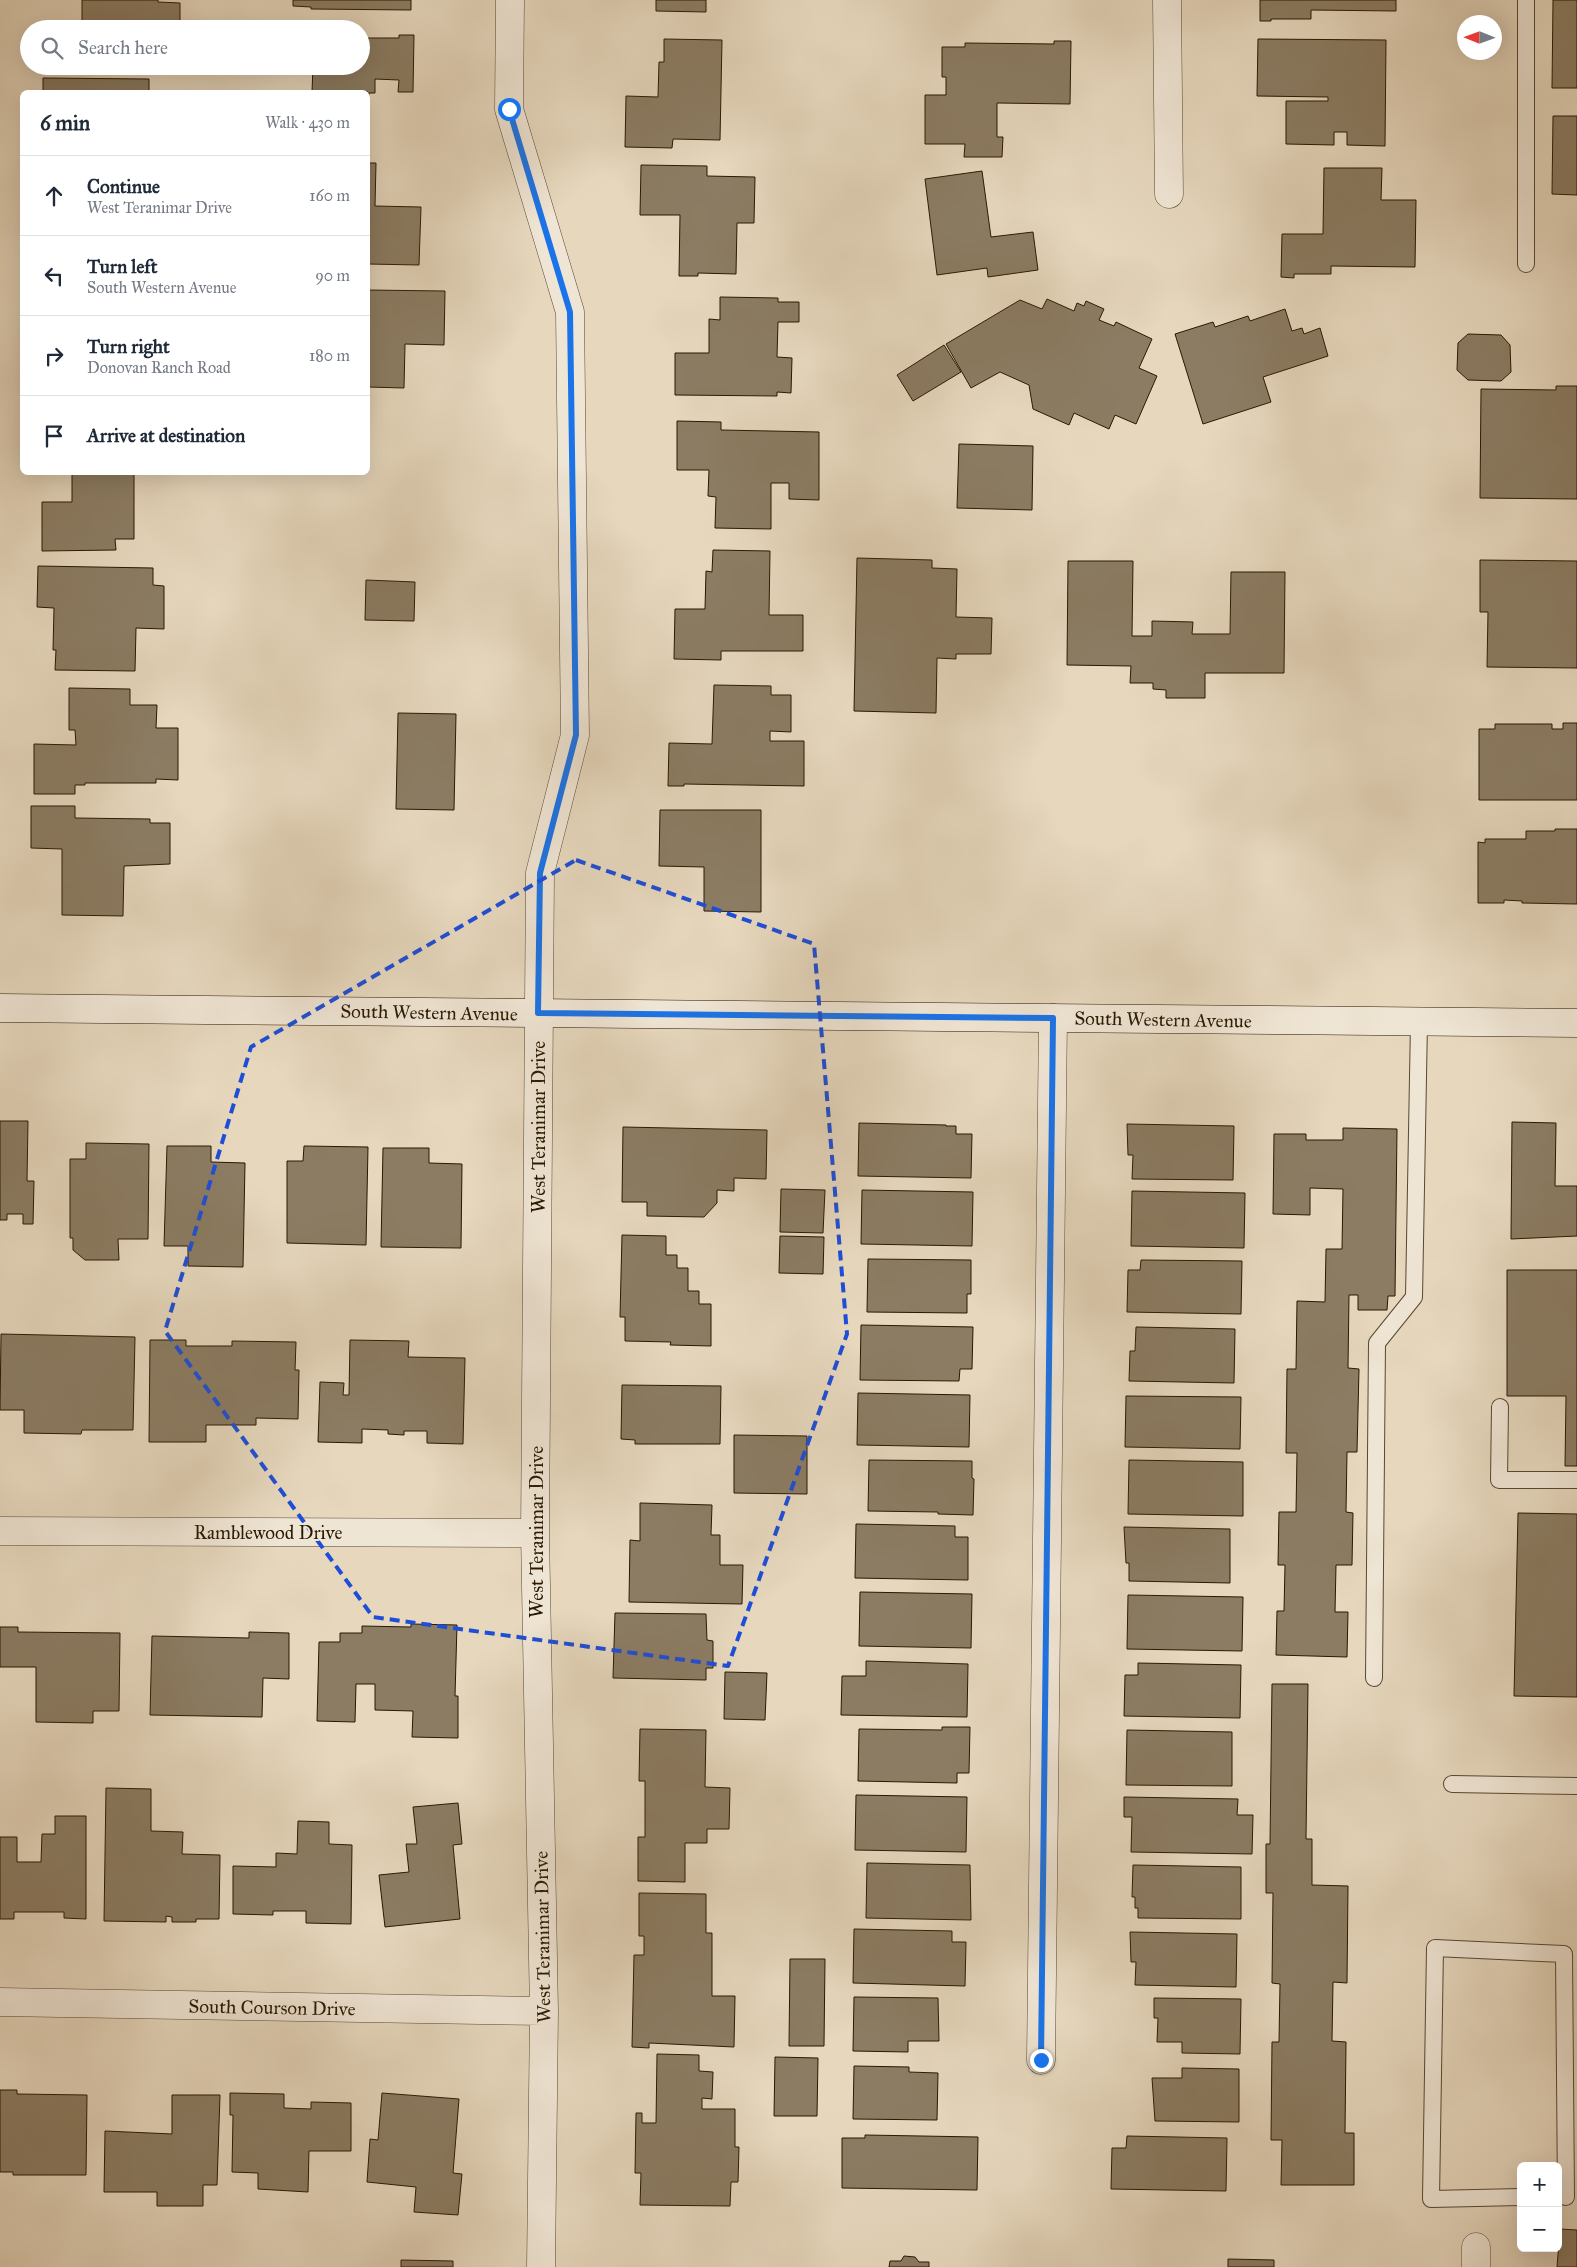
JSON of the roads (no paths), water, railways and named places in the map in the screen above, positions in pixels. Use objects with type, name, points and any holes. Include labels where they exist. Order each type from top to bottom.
[{"type":"street","name":"West Teranimar Drive","points":[[510,0],[509,109],[570,312],[576,735],[540,873],[535,1533],[544,2011],[541,2267]]},
{"type":"street","points":[[1167,0],[1169,194]]},
{"type":"street","name":"South Western Avenue","points":[[0,1008],[1577,1023]]},
{"type":"street","points":[[1041,2060],[1053,1018]]},
{"type":"street","name":"Ramblewood Drive","points":[[0,1531],[535,1533]]},
{"type":"street","name":"South Courson Drive","points":[[0,2002],[544,2011]]},
{"type":"lane","points":[[1526,0],[1526,264]]},
{"type":"lane","points":[[1374,1678],[1377,1343],[1414,1297],[1419,1022]]},
{"type":"lane","points":[[1500,1407],[1499,1480],[1577,1480]]},
{"type":"lane","points":[[1452,1784],[1577,1786]]},
{"type":"lane","points":[[1517,2197],[1431,2199],[1435,1948],[1564,1954],[1567,2197]]}]
